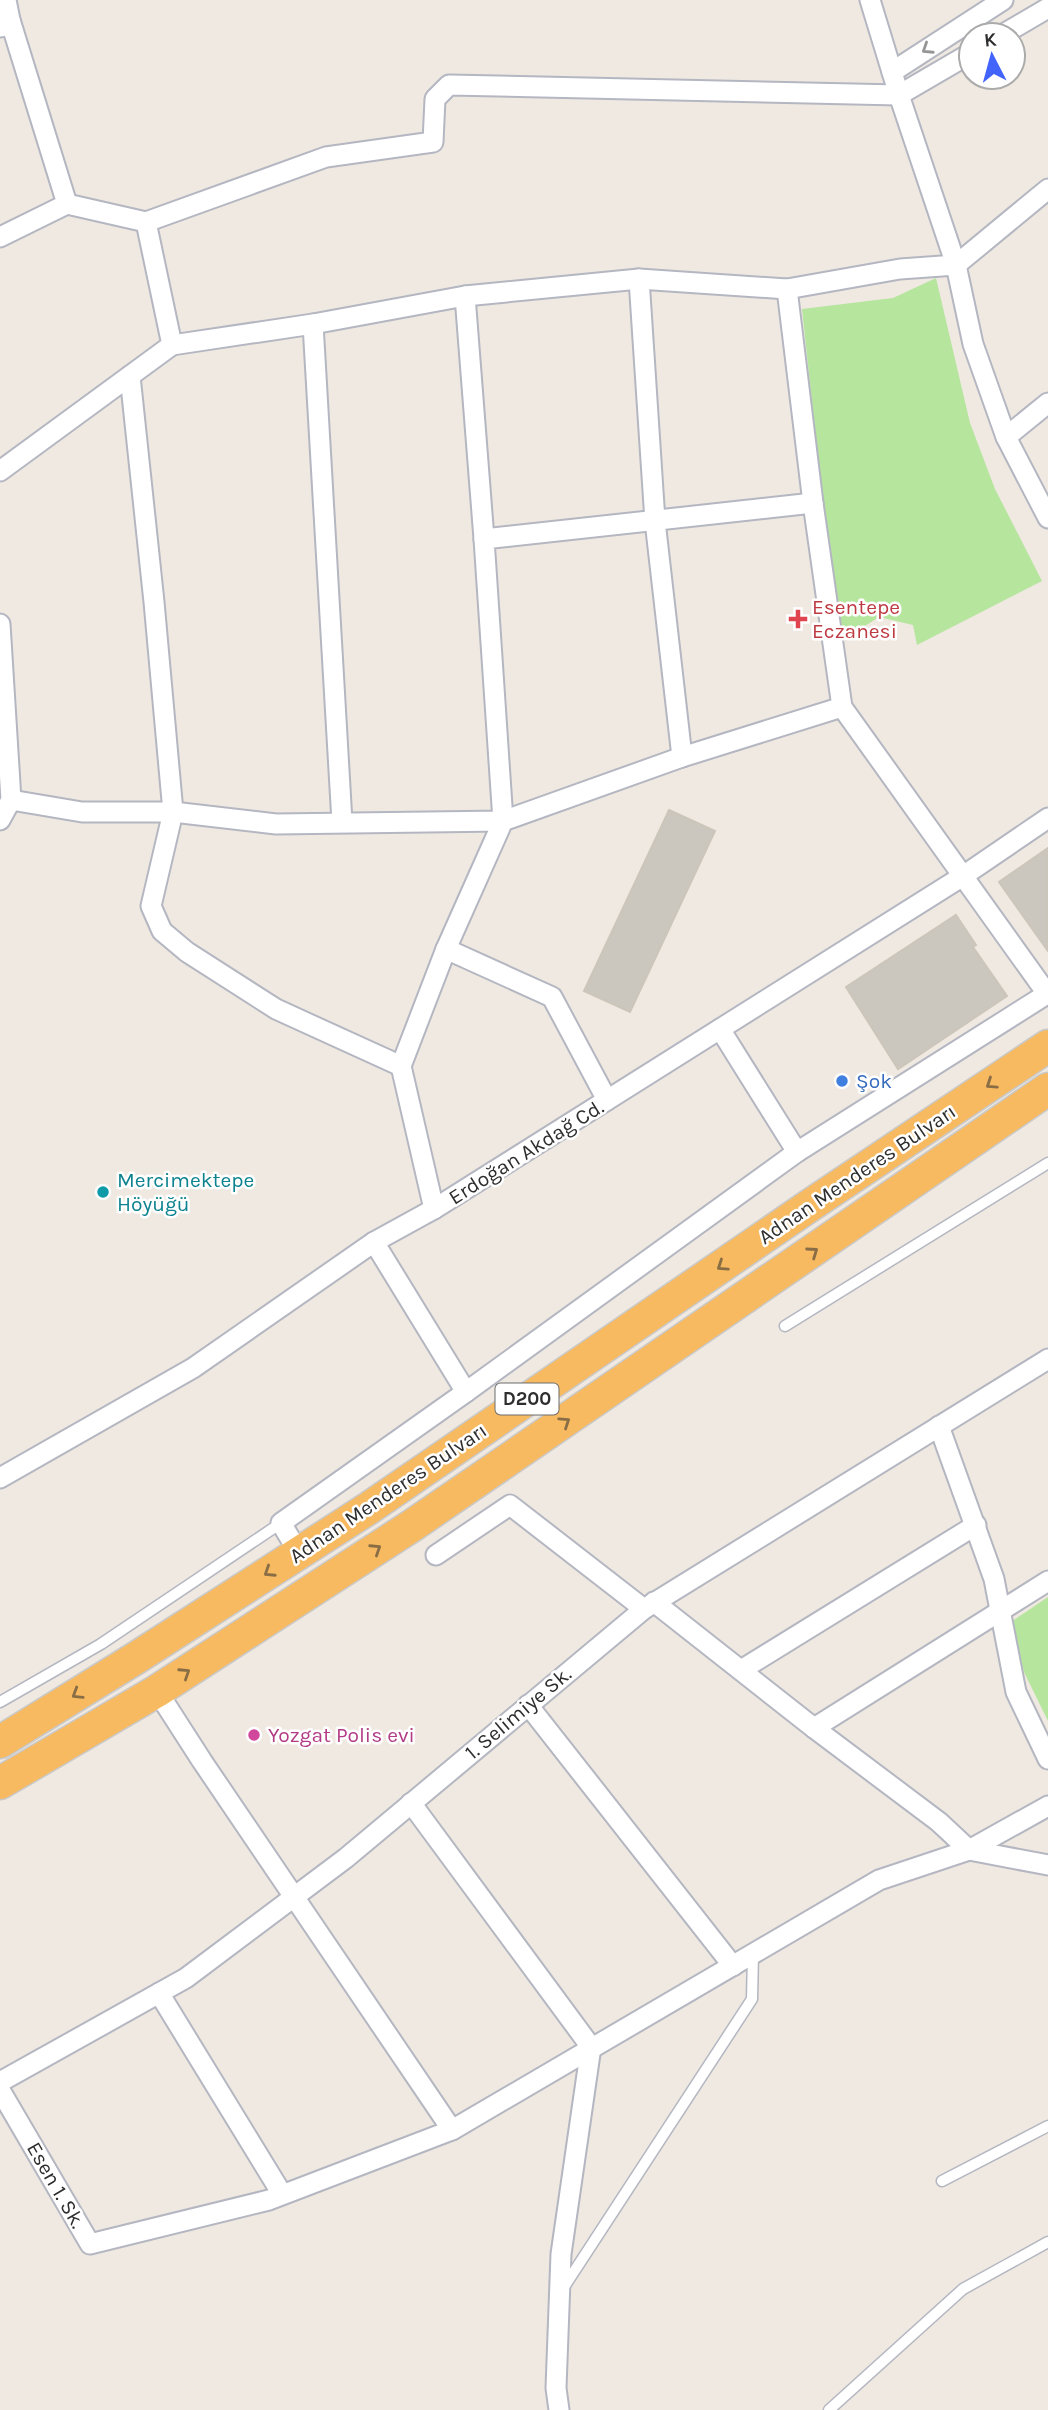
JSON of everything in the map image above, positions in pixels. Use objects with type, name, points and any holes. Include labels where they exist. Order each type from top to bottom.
[{"type":"highway","name":"Adnan Menderes Bulvarı","points":[[0,1742],[369,1508],[812,1204],[1048,1046]]},
{"type":"highway","name":"Adnan Menderes Bulvarı","points":[[0,1783],[157,1691],[413,1525],[1048,1089]]},
{"type":"street","points":[[6,0],[5,24],[67,204]]},
{"type":"street","points":[[870,0],[956,265],[973,344],[1006,437],[1048,518]]},
{"type":"street","points":[[892,72],[1003,0]]},
{"type":"street","points":[[1026,21],[1048,8]]},
{"type":"street","points":[[0,237],[67,204],[146,222],[327,158],[433,142],[435,99],[449,85],[899,95],[957,61]]},
{"type":"street","points":[[0,471],[172,345],[313,324],[465,296],[639,279],[787,289],[900,269],[956,265],[1048,189]]},
{"type":"street","points":[[146,222],[172,345]]},
{"type":"street","points":[[639,279],[655,521],[682,757]]},
{"type":"street","points":[[299,1553],[281,1523],[797,1152],[1048,994],[842,707],[813,503],[787,289]]},
{"type":"street","points":[[434,1209],[401,1066],[446,949],[503,821],[465,296]]},
{"type":"street","points":[[313,324],[342,821]]},
{"type":"street","points":[[130,376],[173,813],[150,906],[162,931],[187,952],[276,1009],[401,1066]]},
{"type":"street","points":[[1006,437],[1048,403]]},
{"type":"street","points":[[484,539],[813,503]]},
{"type":"street","points":[[0,624],[11,800],[0,820]]},
{"type":"street","points":[[11,800],[82,812],[173,813],[276,824],[342,821],[503,821],[682,757],[842,707]]},
{"type":"street","name":"Erdoğan Akdağ Cd.","points":[[0,1478],[193,1368],[374,1242],[434,1209],[963,876],[1048,818]]},
{"type":"street","points":[[446,949],[552,998],[607,1100]]},
{"type":"street","points":[[720,1029],[797,1152]]},
{"type":"street","points":[[374,1242],[466,1392]]},
{"type":"street","name":"1. Selimiye Sk.","points":[[0,2082],[186,1978],[346,1858],[649,1605],[1048,1359]]},
{"type":"street","points":[[939,1426],[994,1579],[1016,1692],[1048,1759]]},
{"type":"street","points":[[436,1555],[510,1506],[741,1670],[939,1822],[970,1850],[1048,1865]]},
{"type":"street","points":[[741,1670],[976,1525]]},
{"type":"street","points":[[814,1728],[1048,1581]]},
{"type":"street","points":[[157,1691],[452,2130]]},
{"type":"street","points":[[528,1705],[733,1966]]},
{"type":"street","points":[[411,1803],[591,2047],[561,2254],[556,2388],[558,2410]]},
{"type":"street","points":[[159,1993],[282,2194],[452,2130],[879,1880],[970,1850],[1048,1807]]},
{"type":"street","name":"Esen 1. Sk.","points":[[0,2090],[90,2244],[282,2194]]},
{"type":"lane","points":[[785,1326],[1048,1163]]},
{"type":"lane","points":[[0,1702],[101,1644],[281,1523]]},
{"type":"lane","points":[[560,2293],[752,1999],[753,1954]]},
{"type":"lane","points":[[942,2181],[1048,2126]]},
{"type":"lane","points":[[830,2410],[963,2289],[1048,2242]]},
{"type":"green space","points":[[936,278],[970,423],[995,489],[1042,581],[917,645],[913,625],[879,617],[838,643],[802,309],[893,298]]},
{"type":"green space","points":[[1048,1597],[1048,1721],[1024,1672],[1011,1622]]},
{"type":"building","points":[[669,810],[715,831],[630,1012],[584,991]]},
{"type":"building","points":[[1048,848],[1048,951],[999,882]]},
{"type":"building","points":[[956,915],[976,945],[973,947],[1007,996],[898,1069],[846,987]]},
{"type":"place","name":"Esentepe Eczanesi","points":[[798,619]]},
{"type":"place","name":"Şok","points":[[842,1081]]},
{"type":"place","name":"Mercimektepe Höyüğü","points":[[103,1192]]},
{"type":"place","name":"Yozgat Polis evi","points":[[254,1735]]}]
